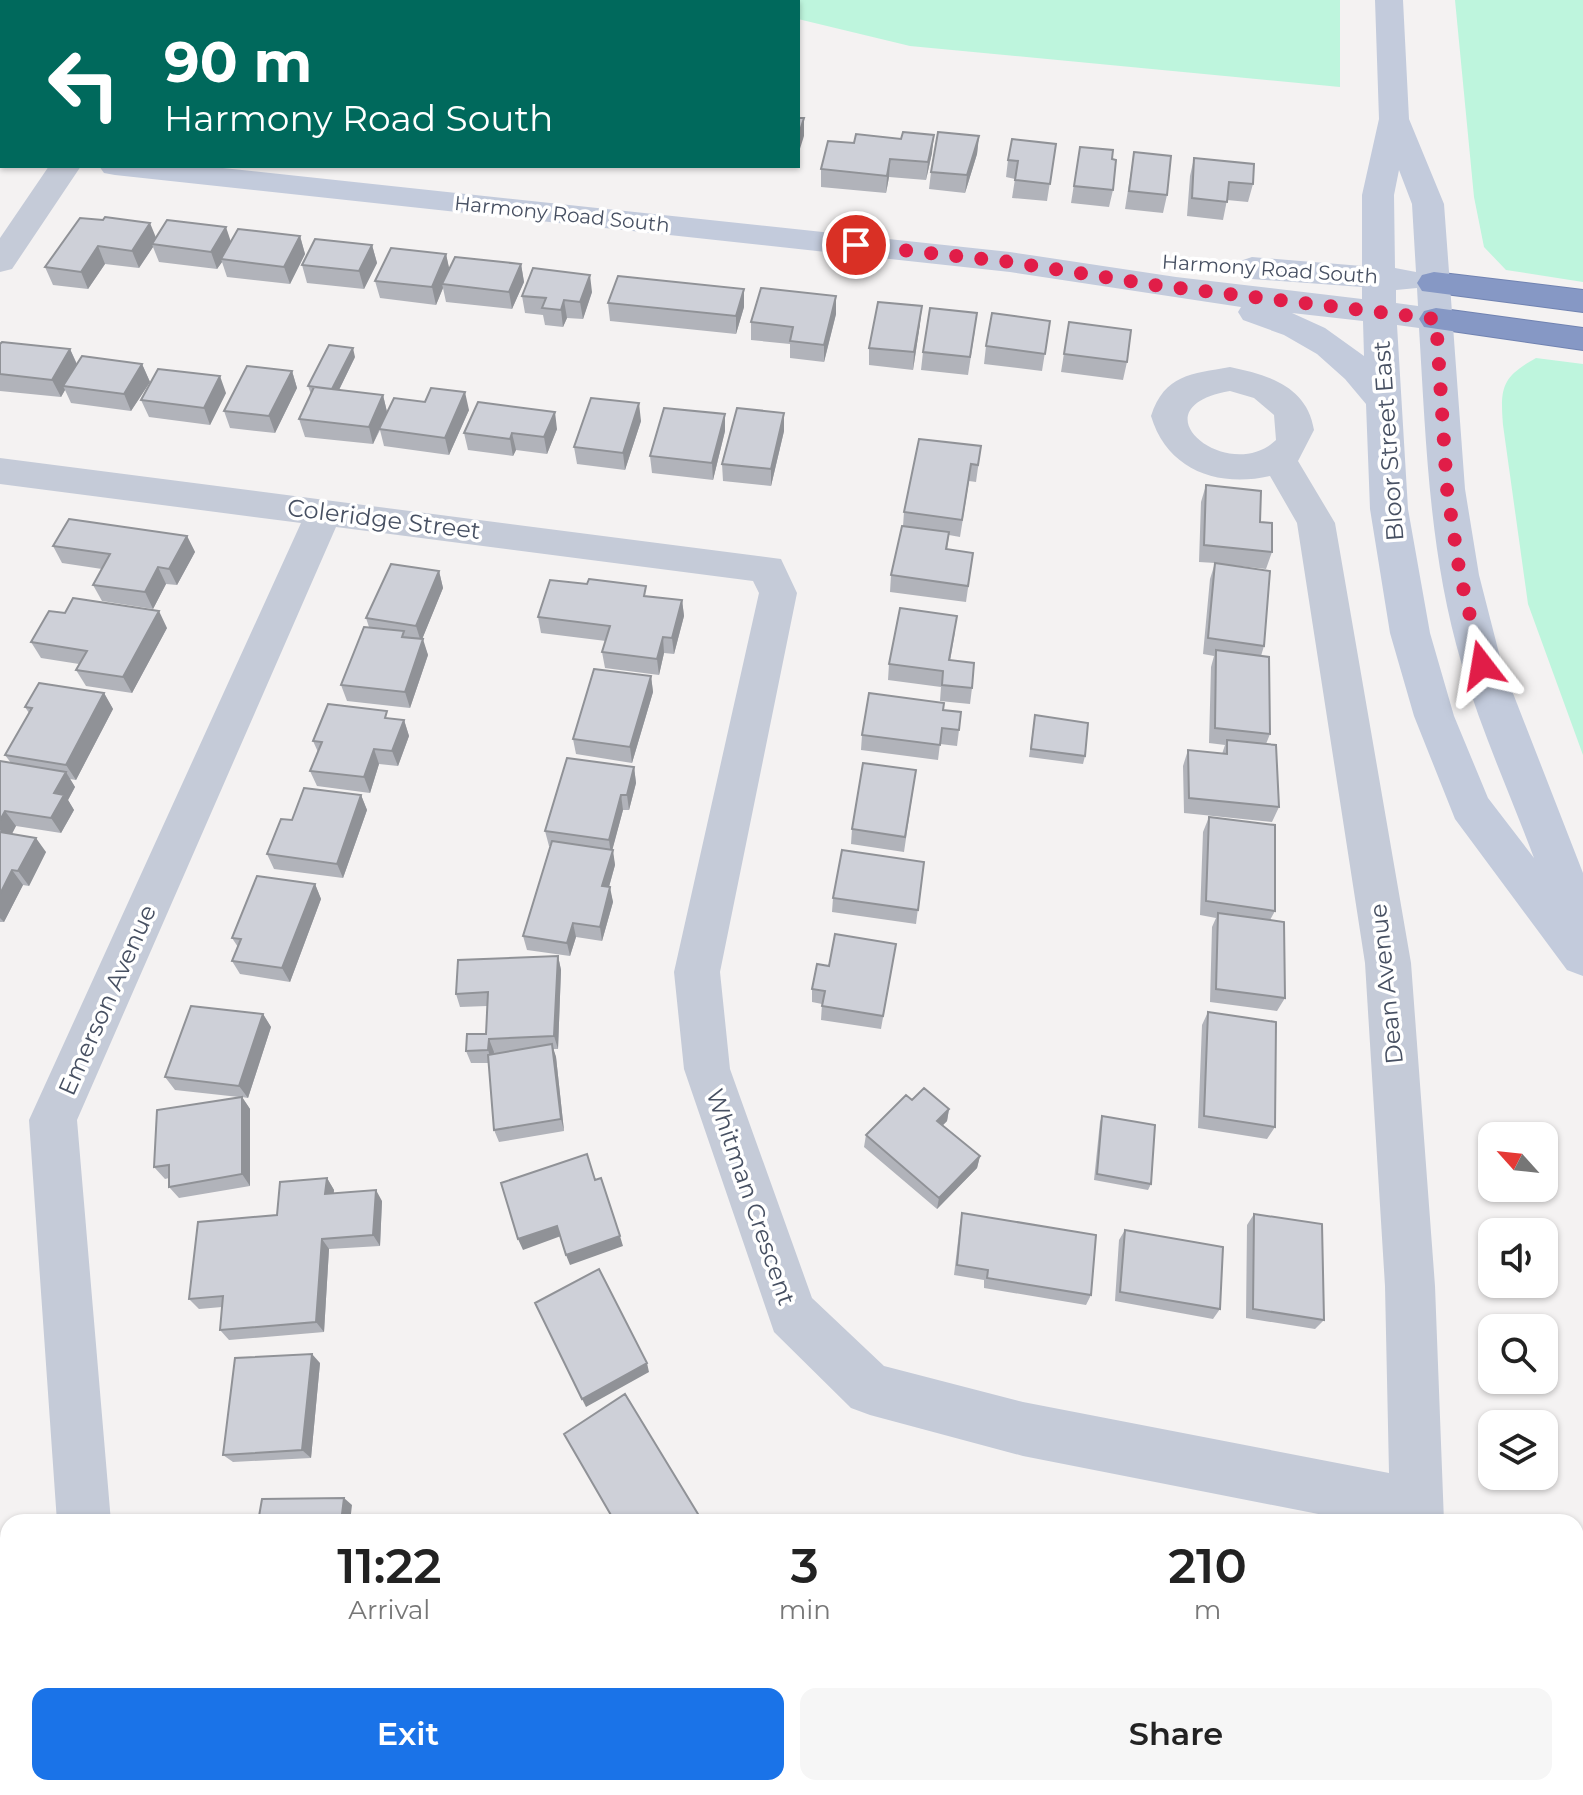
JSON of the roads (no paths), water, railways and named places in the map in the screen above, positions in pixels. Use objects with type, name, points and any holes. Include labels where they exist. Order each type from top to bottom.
[{"type":"highway","points":[[1435,301],[1583,301]]},
{"type":"highway","points":[[1435,301],[1583,339]]},
{"type":"main road","name":"Bloor Street East","points":[[1389,0],[1394,119],[1378,195],[1379,311],[1389,509],[1410,633],[1434,716],[1470,807],[1583,956]]},
{"type":"main road","name":"Bloor Street East","points":[[1394,119],[1428,204],[1447,489],[1460,575],[1482,665],[1583,930]]},
{"type":"main road","name":"Harmony Road South","points":[[134,168],[1010,262],[1176,288],[1379,311],[1435,301]]},
{"type":"main road","name":"Harmony Road South","points":[[1010,262],[1124,259],[1378,276],[1435,301]]},
{"type":"main road","points":[[1176,288],[1291,323],[1345,355],[1361,370],[1385,404]]},
{"type":"street","points":[[0,262],[64,168]]},
{"type":"street","name":"Dean Avenue","points":[[1278,460],[1301,492],[1316,523],[1388,963],[1410,1286],[1416,1514]]},
{"type":"street","name":"Coleridge Street","points":[[0,471],[767,569]]},
{"type":"street","name":"Emerson Avenue","points":[[83,1514],[53,1120],[325,511]]},
{"type":"street","name":"Whitman Crescent","points":[[767,569],[778,593],[697,972],[707,1069],[792,1314],[870,1389],[1023,1429],[1416,1514]]}]
